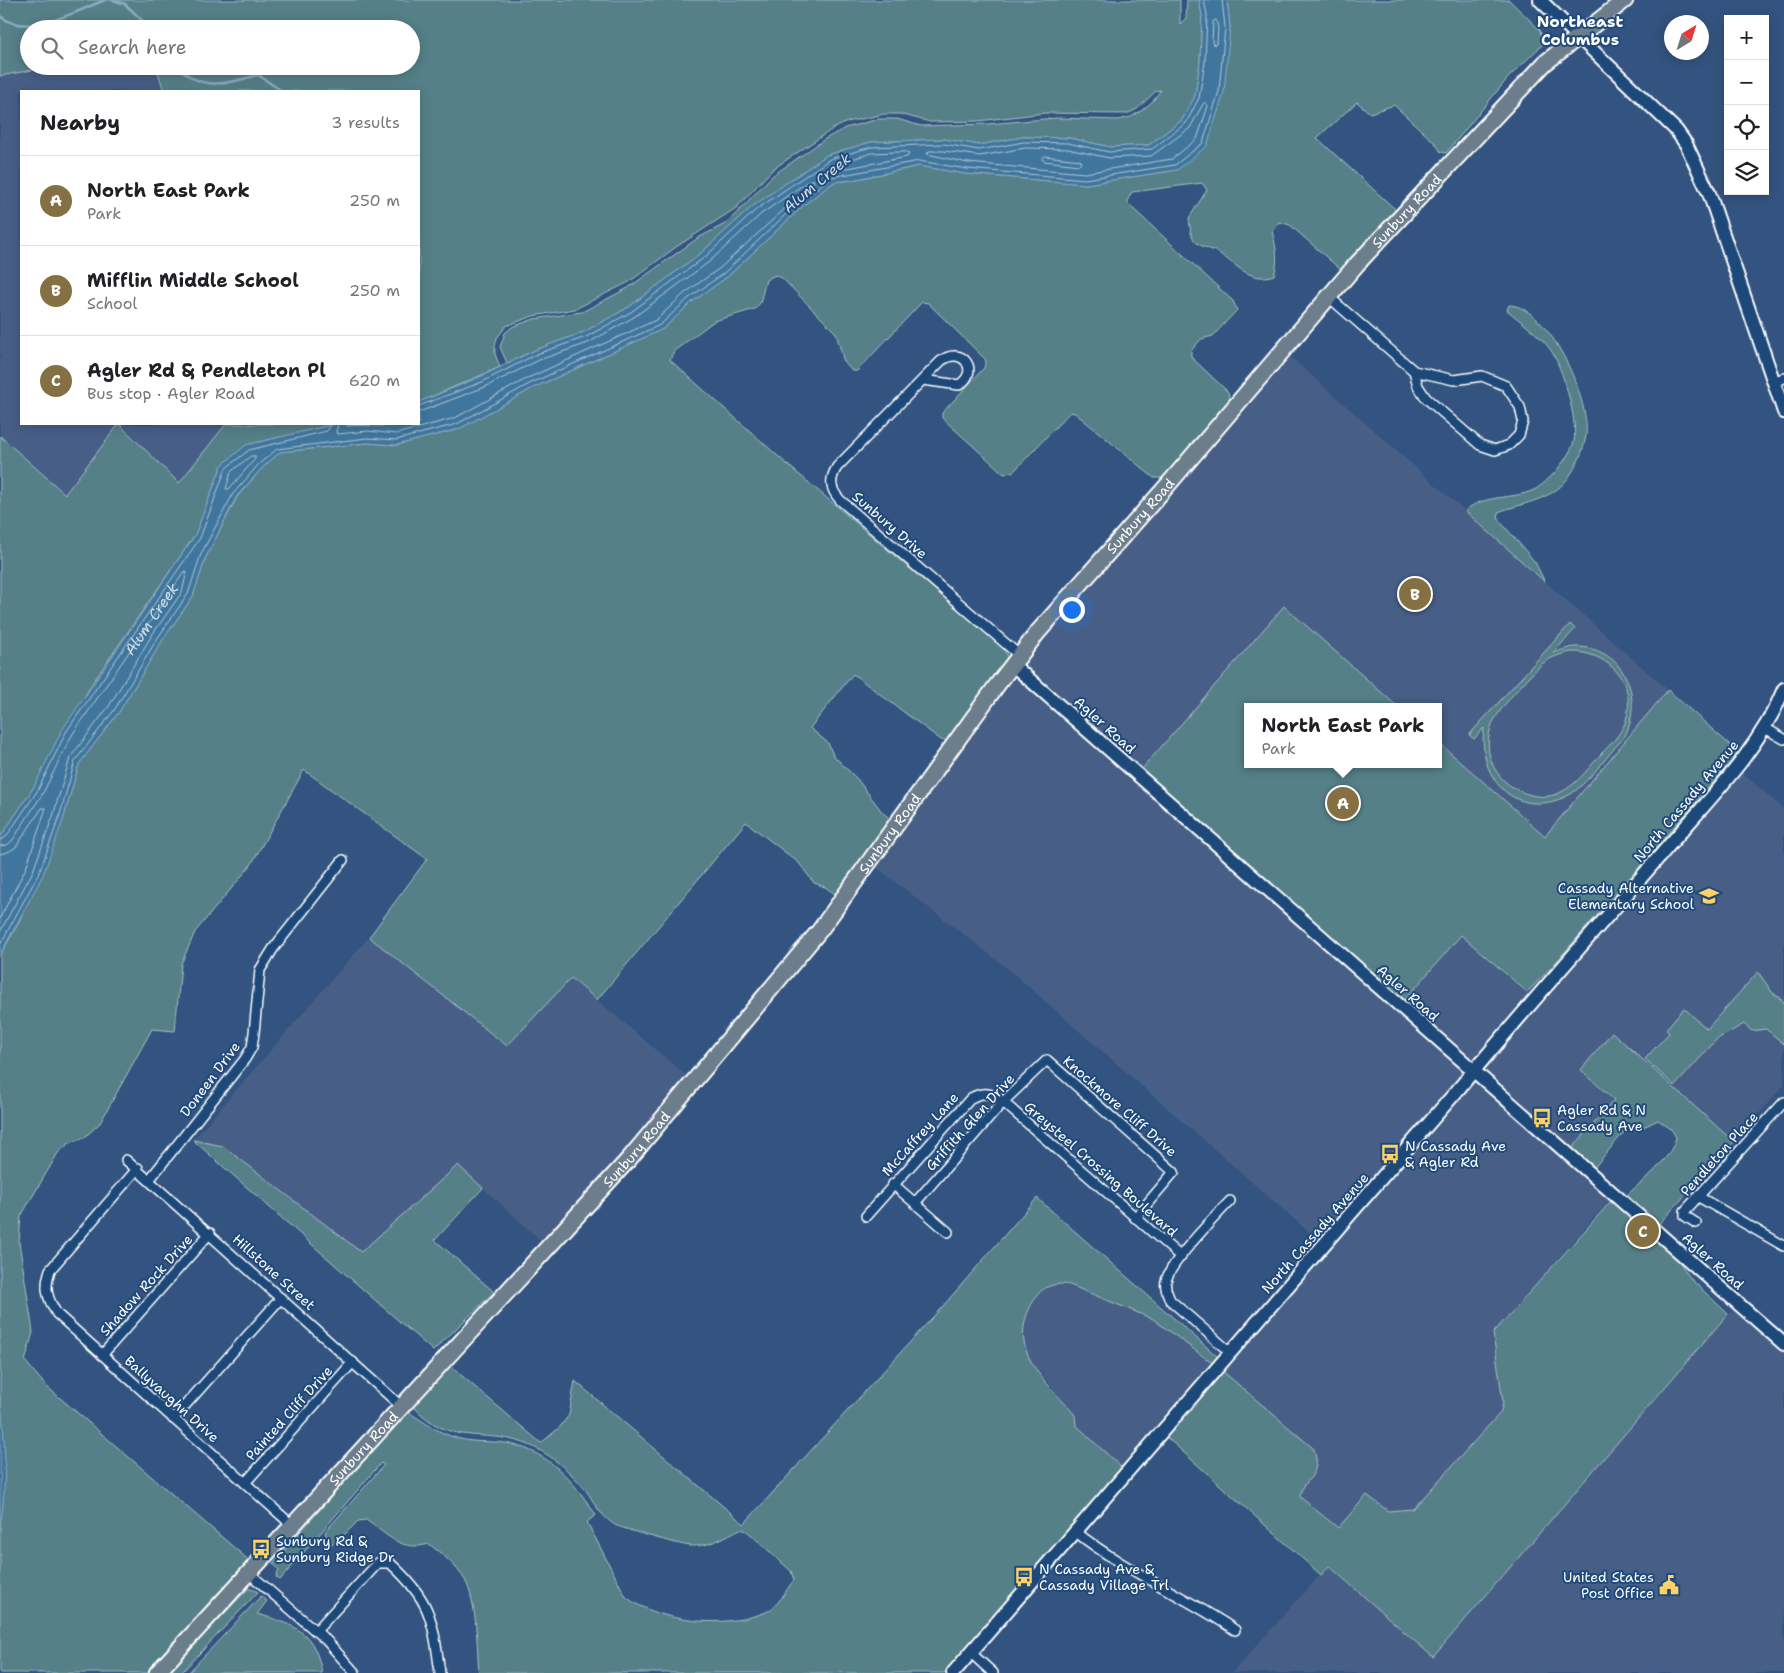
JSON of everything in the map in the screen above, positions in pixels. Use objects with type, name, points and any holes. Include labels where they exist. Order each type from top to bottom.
[{"type":"main road","points":[[1540,0],[1676,130],[1686,144],[1709,193],[1779,380],[1784,412]]},
{"type":"main road","name":"Sunbury Road","points":[[157,1673],[624,1165],[737,1032],[848,894],[1038,632],[1328,297],[1545,63],[1625,0]]},
{"type":"main road","name":"Agler Road","points":[[1016,660],[1474,1070],[1784,1344]]},
{"type":"main road","name":"North Cassady Avenue","points":[[953,1673],[1724,783],[1765,728],[1784,689]]},
{"type":"street","points":[[1328,297],[1414,371],[1454,380],[1482,376],[1506,386],[1520,407],[1523,421],[1519,435],[1509,445],[1496,450],[1480,445],[1426,398],[1418,386],[1414,371]]},
{"type":"street","name":"Sunbury Drive","points":[[923,380],[959,385],[966,380],[969,373],[968,365],[963,358],[955,355],[947,356],[923,380],[838,467],[832,476],[831,486],[840,500],[1016,660]]},
{"type":"street","points":[[1765,728],[1784,739]]},
{"type":"street","name":"Doneen Drive","points":[[150,1179],[246,1059],[252,1047],[260,970],[273,949],[343,860]]},
{"type":"street","name":"Griffith Glen Drive","points":[[914,1203],[1003,1102],[1047,1060]]},
{"type":"street","name":"Knockmore Cliff Drive","points":[[1047,1060],[1174,1172],[1135,1218]]},
{"type":"street","name":"McCaffrey Lane","points":[[866,1216],[971,1098],[980,1093],[990,1093],[1003,1102]]},
{"type":"street","name":"Greysteel Crossing Boulevard","points":[[1003,1102],[1181,1257]]},
{"type":"street","name":"Pendleton Place","points":[[1696,1223],[1686,1216],[1685,1212],[1784,1102]]},
{"type":"street","name":"Hillstone Street","points":[[126,1160],[138,1168],[402,1407]]},
{"type":"street","name":"Ballyvaughn Drive","points":[[138,1168],[59,1256],[50,1270],[46,1283],[48,1299],[57,1314],[293,1526]]},
{"type":"street","points":[[893,1184],[948,1232]]},
{"type":"street","points":[[1698,1197],[1784,1246]]},
{"type":"street","points":[[1230,1201],[1181,1257],[1166,1279],[1165,1288],[1170,1300],[1230,1353]]},
{"type":"street","name":"Shadow Rock Drive","points":[[102,1355],[210,1233]]},
{"type":"street","points":[[174,1419],[282,1298]]},
{"type":"street","name":"Painted Cliff Drive","points":[[245,1483],[353,1362]]},
{"type":"street","points":[[1076,1532],[1124,1566],[1208,1612],[1235,1630]]},
{"type":"street","points":[[316,1631],[378,1563],[390,1563],[410,1582],[424,1601],[434,1628],[440,1673]]},
{"type":"street","points":[[249,1573],[316,1631],[355,1673]]},
{"type":"street","points":[[970,1653],[993,1673]]},
{"type":"shaded area","points":[[20,72],[20,75],[159,75],[164,90],[20,90],[20,425],[119,425],[65,494],[0,436],[0,76]]},
{"type":"shaded area","points":[[1286,353],[1668,690],[1545,836],[1442,746],[1442,703],[1393,703],[1284,606],[1135,777],[1397,1008],[1461,935],[1526,992],[1549,970],[1559,983],[1741,772],[1784,809],[1784,1085],[1734,1142],[1613,1032],[1614,1100],[1571,1150],[1619,1192],[1594,1217],[1493,1333],[1503,1402],[1501,1412],[1413,1509],[1388,1511],[1338,1528],[1300,1497],[1300,1492],[1314,1472],[1221,1369],[1123,1469],[1076,1425],[1075,1415],[1031,1361],[1022,1341],[1023,1322],[1035,1298],[1048,1286],[1060,1283],[1070,1285],[1153,1319],[1213,1363],[1319,1241],[1006,967],[876,867],[1003,687],[1017,679],[1021,680],[1015,662]]},
{"type":"shaded area","points":[[119,425],[225,425],[179,483]]},
{"type":"shaded area","points":[[369,937],[507,1046],[571,978],[694,1082],[550,1249],[458,1165],[361,1252],[224,1146],[193,1140]]},
{"type":"shaded area","points":[[1735,1307],[1784,1350],[1784,1673],[1232,1673],[1328,1566],[1433,1657]]},
{"type":"green space","points":[[0,0],[1180,0],[1180,24],[1186,18],[1187,0],[1199,0],[1202,15],[1200,62],[1195,96],[1182,120],[1149,145],[1110,147],[1069,138],[1023,137],[979,145],[944,139],[871,142],[827,155],[753,206],[701,253],[629,307],[584,332],[535,350],[507,363],[500,347],[505,333],[512,327],[534,319],[582,312],[628,288],[698,238],[727,223],[772,176],[825,139],[845,128],[879,119],[897,119],[921,126],[988,124],[1056,118],[1118,120],[1131,117],[1141,111],[1152,102],[1161,90],[1156,91],[1137,109],[1127,114],[1045,113],[978,121],[930,122],[900,114],[884,114],[847,122],[831,130],[773,169],[736,208],[676,247],[629,282],[575,309],[533,316],[506,326],[497,338],[495,346],[495,354],[500,367],[420,402],[420,90],[164,90],[159,75],[420,75],[420,20],[20,20],[20,72],[0,76]]},
{"type":"green space","points":[[1227,0],[1509,0],[1540,30],[1543,44],[1508,78],[1446,153],[1441,152],[1435,143],[1394,105],[1370,113],[1357,102],[1317,138],[1396,210],[1345,268],[1341,270],[1290,225],[1279,222],[1272,231],[1276,253],[1274,275],[1257,277],[1215,251],[1199,244],[1193,238],[1189,218],[1207,190],[1202,183],[1132,192],[1128,199],[1128,204],[1233,301],[1237,310],[1213,336],[1201,339],[1191,351],[1191,357],[1228,392],[1230,400],[1163,478],[1154,478],[1075,413],[1070,412],[1014,471],[1004,474],[942,418],[942,413],[984,368],[986,360],[928,303],[922,302],[857,371],[852,371],[844,362],[836,333],[782,278],[775,275],[766,280],[760,303],[755,309],[714,321],[674,351],[670,360],[788,465],[1003,648],[1007,656],[1006,662],[947,741],[941,740],[853,674],[810,728],[828,743],[833,755],[857,779],[883,813],[893,821],[838,896],[825,887],[814,883],[799,863],[746,822],[597,1000],[571,978],[507,1046],[369,937],[427,859],[304,770],[251,865],[195,932],[181,964],[175,1031],[152,1029],[100,1123],[85,1137],[68,1144],[58,1153],[21,1216],[19,1242],[33,1332],[25,1361],[45,1385],[252,1563],[150,1673],[0,1673],[0,1527],[4,1462],[0,1397],[0,955],[17,926],[63,820],[79,764],[119,712],[162,641],[193,596],[206,557],[237,497],[263,467],[280,452],[367,443],[397,445],[459,429],[533,388],[663,329],[692,302],[727,277],[805,204],[834,182],[919,166],[966,174],[1086,184],[1177,170],[1230,27]]},
{"type":"green space","points":[[1509,305],[1524,309],[1552,337],[1574,378],[1585,419],[1586,435],[1583,448],[1575,467],[1564,483],[1550,494],[1541,498],[1498,512],[1499,520],[1535,562],[1545,582],[1465,511],[1480,502],[1525,493],[1540,487],[1563,462],[1574,441],[1574,420],[1568,393],[1555,357],[1541,338],[1507,310]]},
{"type":"green space","points":[[118,425],[179,483],[225,425],[332,425],[247,445],[222,465],[195,535],[91,685],[34,787],[0,838],[0,436],[65,494]]},
{"type":"green space","points":[[1284,606],[1393,703],[1244,703],[1244,768],[1442,768],[1442,746],[1545,836],[1668,690],[1739,753],[1549,970],[1527,992],[1461,935],[1404,1001],[1142,769]]},
{"type":"green space","points":[[1570,624],[1575,629],[1553,653],[1576,647],[1593,649],[1607,655],[1618,665],[1626,677],[1631,691],[1630,721],[1625,736],[1583,784],[1569,795],[1550,802],[1533,803],[1518,799],[1505,791],[1494,779],[1487,764],[1484,747],[1484,728],[1474,739],[1469,735]],"holes":[[[1571,652],[1585,653],[1597,657],[1618,673],[1628,696],[1625,723],[1615,739],[1582,776],[1566,790],[1547,796],[1524,793],[1504,781],[1492,762],[1488,740],[1494,720],[1514,694],[1543,663],[1553,657]]]},
{"type":"green space","points":[[1758,972],[1772,992],[1784,1002],[1784,1044],[1766,1029],[1752,1031],[1744,1024],[1717,1039],[1675,1086],[1645,1059],[1669,1033],[1666,1029],[1684,1008],[1707,1029]]},
{"type":"green space","points":[[1612,1032],[1734,1142],[1658,1225],[1626,1196],[1656,1170],[1668,1154],[1676,1137],[1671,1129],[1658,1120],[1635,1131],[1629,1126],[1593,1169],[1571,1150],[1614,1100],[1581,1070]]},
{"type":"green space","points":[[193,1140],[223,1146],[361,1252],[458,1165],[483,1188],[435,1240],[494,1292],[433,1351]]},
{"type":"green space","points":[[1037,1198],[1218,1357],[1212,1363],[1153,1319],[1070,1285],[1059,1284],[1049,1286],[1037,1295],[1026,1318],[1023,1334],[1026,1349],[1032,1362],[1040,1376],[1075,1415],[1076,1425],[1123,1469],[946,1673],[479,1673],[476,1625],[469,1589],[465,1580],[444,1556],[429,1544],[410,1546],[395,1541],[366,1520],[358,1521],[336,1543],[329,1544],[325,1532],[384,1465],[381,1463],[280,1580],[276,1577],[279,1570],[273,1563],[407,1411],[434,1428],[457,1438],[512,1444],[531,1451],[543,1457],[563,1473],[596,1515],[587,1522],[626,1597],[640,1606],[675,1618],[713,1622],[750,1617],[766,1612],[778,1602],[794,1580],[791,1571],[747,1531],[740,1529],[700,1546],[688,1546],[617,1526],[609,1521],[600,1511],[572,1475],[533,1446],[508,1439],[453,1432],[440,1427],[426,1418],[412,1405],[449,1365],[541,1443],[560,1427],[569,1415],[575,1381],[744,1524],[943,1306]]},
{"type":"green space","points":[[1612,1200],[1678,1260],[1691,1279],[1728,1314],[1433,1657],[1329,1566],[1321,1575],[1164,1435],[1220,1369],[1314,1449],[1315,1470],[1302,1489],[1300,1497],[1338,1528],[1367,1495],[1388,1511],[1413,1509],[1501,1412],[1503,1402],[1493,1333]]},
{"type":"green space","points":[[248,1589],[258,1592],[181,1673],[167,1673]]},
{"type":"green space","points":[[261,1596],[267,1601],[257,1614],[292,1626],[301,1632],[314,1647],[322,1673],[188,1673]]},
{"type":"water","name":"Alum Creek","points":[[1199,0],[1227,0],[1230,27],[1224,92],[1207,146],[1177,170],[1086,184],[966,174],[919,166],[834,182],[805,204],[727,277],[692,302],[663,329],[533,388],[459,429],[397,445],[367,443],[280,452],[263,467],[237,496],[206,557],[193,596],[162,641],[119,712],[79,764],[63,820],[43,875],[0,955],[0,838],[34,787],[62,730],[195,535],[222,465],[246,445],[332,425],[420,425],[420,402],[480,377],[535,350],[584,332],[629,307],[701,253],[753,206],[827,155],[871,142],[944,139],[979,145],[1023,137],[1069,138],[1110,147],[1149,145],[1182,120],[1195,96],[1200,62],[1202,15]]},
{"type":"water","points":[[0,1398],[5,1462],[4,1495],[0,1527]]},
{"type":"waterway","points":[[55,20],[105,0]]},
{"type":"waterway","points":[[113,0],[125,4],[142,20]]},
{"type":"waterway","points":[[0,16],[20,24]]},
{"type":"waterway","points":[[188,75],[196,80],[216,84],[258,75]]},
{"type":"waterway","points":[[258,75],[280,90]]},
{"type":"place","name":"Mifflin Middle School","points":[[1415,594]]},
{"type":"place","name":"North East Park","points":[[1343,803]]},
{"type":"place","name":"Cassady Alternative Elementary School","points":[[1709,896]]},
{"type":"place","name":"Agler Rd & N Cassady Ave","points":[[1542,1118]]},
{"type":"place","name":"N Cassady Ave & Agler Rd","points":[[1390,1154]]},
{"type":"place","name":"Agler Rd & Pendleton Pl","points":[[1643,1231]]},
{"type":"place","name":"Sunbury Rd & Sunbury Ridge Dr","points":[[261,1549]]},
{"type":"place","name":"N Cassady Ave & Cassady Village Trl","points":[[1024,1577]]},
{"type":"place","name":"United States Post Office","points":[[1669,1585]]},
{"type":"district","name":"Northeast Columbus","points":[[1580,30]]}]
